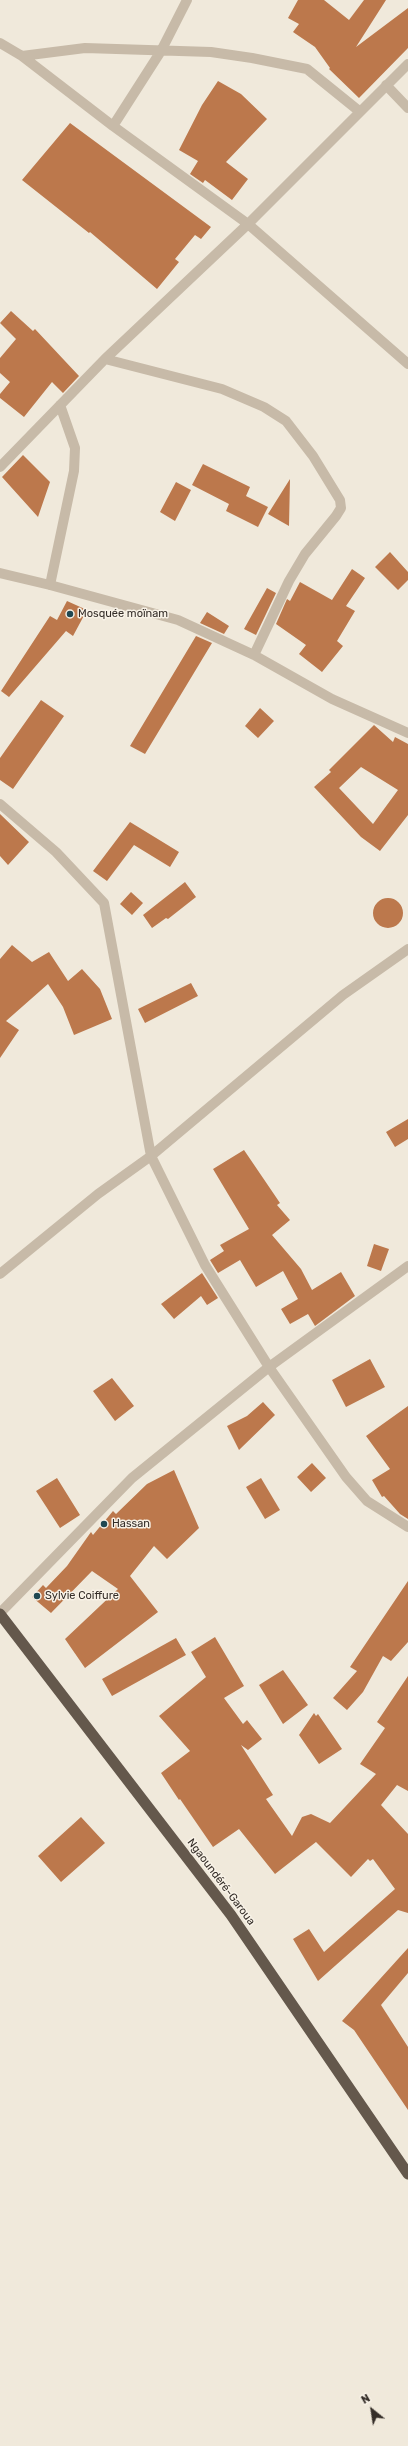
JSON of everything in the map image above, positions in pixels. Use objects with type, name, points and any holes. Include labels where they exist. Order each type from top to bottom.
[{"type":"highway","name":"Ngaoundéré-Garoua","points":[[0,1614],[231,1915],[408,2174]]},
{"type":"street","points":[[113,126],[161,51],[187,0]]},
{"type":"street","points":[[0,43],[22,56],[113,126],[248,224],[406,359]]},
{"type":"street","points":[[22,56],[85,48],[211,52],[297,66],[316,75],[359,111]]},
{"type":"street","points":[[0,467],[105,359],[248,224],[359,111],[408,64]]},
{"type":"street","points":[[386,85],[408,108]]},
{"type":"street","points":[[105,359],[222,389],[264,407],[286,421],[312,456],[340,500],[341,508],[336,516],[305,554],[289,580],[254,655]]},
{"type":"street","points":[[50,585],[74,471],[75,448],[60,405]]},
{"type":"street","points":[[0,574],[50,585],[178,620],[254,655],[332,699],[408,733]]},
{"type":"street","points":[[0,804],[56,852],[104,903],[151,1156],[205,1265],[268,1367],[346,1477],[367,1501],[408,1527]]},
{"type":"street","points":[[0,1274],[98,1194],[151,1156],[343,995],[408,949]]},
{"type":"street","points":[[0,1614],[132,1478],[268,1367],[408,1266]]},
{"type":"building","points":[[298,0],[324,0],[349,20],[364,0],[386,0],[356,47],[408,8],[408,48],[359,98],[329,69],[330,68],[315,47],[293,32],[299,24],[288,18]]},
{"type":"building","points":[[218,81],[241,94],[267,119],[226,162],[248,179],[232,200],[205,180],[203,183],[190,174],[198,161],[179,150],[202,105]]},
{"type":"building","points":[[70,123],[211,227],[201,239],[195,235],[175,259],[179,262],[157,289],[90,232],[89,233],[22,180]]},
{"type":"building","points":[[11,311],[33,331],[35,329],[79,376],[63,393],[52,382],[24,417],[0,398],[0,394],[10,382],[0,373],[0,358],[16,339],[0,323]]},
{"type":"building","points":[[23,455],[50,482],[38,517],[2,477]]},
{"type":"building","points":[[203,464],[250,487],[246,496],[268,507],[258,527],[226,511],[229,504],[192,485]]},
{"type":"building","points":[[290,479],[289,526],[268,514]]},
{"type":"building","points":[[176,482],[191,490],[175,521],[160,512]]},
{"type":"building","points":[[390,552],[408,572],[408,580],[398,590],[375,567]]},
{"type":"building","points":[[352,569],[365,578],[346,606],[355,611],[337,641],[343,646],[322,672],[299,654],[306,645],[276,624],[287,599],[290,601],[300,582],[332,600]]},
{"type":"building","points":[[267,588],[276,593],[256,635],[244,629]]},
{"type":"building","points":[[67,601],[87,610],[73,636],[66,631],[9,697],[1,691],[50,616],[57,620]]},
{"type":"building","points":[[207,612],[229,626],[224,634],[200,623]]},
{"type":"building","points":[[196,636],[212,643],[145,754],[130,746]]},
{"type":"building","points":[[41,700],[64,716],[13,789],[0,780],[0,758]]},
{"type":"building","points":[[260,708],[274,721],[258,738],[245,726]]},
{"type":"building","points":[[374,725],[393,742],[395,737],[408,744],[408,815],[380,851],[361,837],[314,787],[331,772],[329,770]],"holes":[[[361,767],[398,790],[373,824],[339,788]]]},
{"type":"building","points":[[0,814],[29,842],[8,865],[0,856]]},
{"type":"building","points":[[130,822],[179,852],[170,867],[134,845],[107,881],[93,871]]},
{"type":"building","points":[[185,882],[196,897],[168,919],[166,918],[152,928],[143,915]]},
{"type":"building","points":[[131,892],[143,903],[132,915],[120,904]]},
{"type":"building","points":[[388,898],[399,902],[403,913],[399,924],[388,928],[377,924],[373,913],[377,902]]},
{"type":"building","points":[[12,945],[32,962],[49,952],[68,981],[82,969],[100,989],[112,1019],[74,1035],[63,1007],[48,984],[6,1021],[19,1030],[0,1058],[0,959]]},
{"type":"building","points":[[191,983],[198,996],[145,1023],[138,1009]]},
{"type":"building","points":[[408,1119],[408,1139],[395,1147],[386,1132]]},
{"type":"building","points":[[244,1150],[280,1203],[277,1205],[290,1220],[272,1235],[301,1269],[312,1290],[341,1272],[355,1296],[315,1326],[308,1314],[290,1324],[281,1309],[298,1299],[283,1271],[256,1287],[240,1260],[218,1273],[210,1260],[224,1251],[220,1245],[249,1229],[213,1169]]},
{"type":"building","points":[[374,1244],[389,1249],[381,1271],[367,1266]]},
{"type":"building","points":[[202,1273],[218,1298],[207,1305],[201,1296],[174,1319],[161,1304]]},
{"type":"building","points":[[370,1359],[385,1387],[346,1407],[332,1380]]},
{"type":"building","points":[[112,1378],[134,1406],[115,1421],[93,1391]]},
{"type":"building","points":[[263,1402],[275,1415],[239,1450],[227,1426],[247,1416]]},
{"type":"building","points":[[408,1406],[408,1519],[400,1514],[384,1496],[382,1497],[372,1480],[390,1469],[366,1436]]},
{"type":"building","points":[[312,1463],[326,1478],[311,1492],[297,1477]]},
{"type":"building","points":[[174,1470],[199,1528],[167,1559],[154,1546],[130,1576],[158,1612],[85,1668],[65,1639],[118,1589],[92,1571],[51,1613],[32,1597],[43,1585],[46,1588],[67,1566],[91,1532],[93,1535],[113,1511],[116,1514],[147,1484]]},
{"type":"building","points":[[57,1478],[80,1515],[60,1528],[36,1491]]},
{"type":"building","points":[[261,1478],[280,1510],[265,1519],[246,1487]]},
{"type":"building","points":[[408,1581],[408,1642],[391,1661],[383,1656],[363,1692],[347,1710],[333,1698],[357,1671],[350,1667]]},
{"type":"building","points":[[215,1637],[244,1686],[224,1698],[243,1724],[247,1720],[262,1739],[248,1750],[241,1745],[273,1795],[266,1799],[292,1836],[302,1817],[311,1814],[330,1823],[376,1774],[360,1764],[385,1728],[377,1722],[408,1676],[408,1791],[397,1785],[381,1805],[408,1834],[408,1913],[398,1910],[318,1981],[293,1939],[309,1929],[324,1952],[395,1889],[373,1859],[370,1861],[368,1859],[351,1877],[316,1842],[275,1874],[239,1829],[213,1847],[180,1799],[179,1800],[161,1773],[190,1751],[159,1716],[206,1677],[191,1652]]},
{"type":"building","points":[[176,1638],[186,1655],[112,1696],[102,1679]]},
{"type":"building","points":[[283,1670],[308,1705],[283,1724],[259,1685]]},
{"type":"building","points":[[314,1713],[316,1716],[318,1714],[342,1749],[319,1764],[299,1735]]},
{"type":"building","points":[[81,1817],[105,1843],[61,1882],[38,1856]]},
{"type":"building","points":[[408,1948],[408,1973],[381,2005],[408,2047],[408,2110],[354,2030],[342,2021]]},
{"type":"place","name":"Mosquée moïnam","points":[[70,614]]},
{"type":"place","name":"Hassan","points":[[104,1524]]},
{"type":"place","name":"Sylvie Coiffure","points":[[37,1596]]}]
